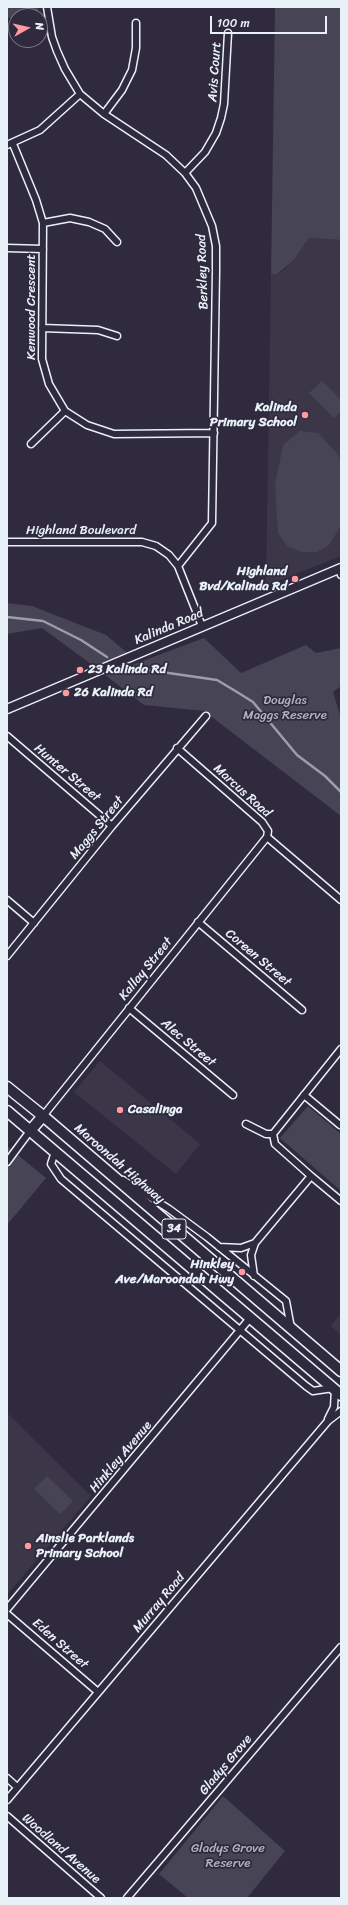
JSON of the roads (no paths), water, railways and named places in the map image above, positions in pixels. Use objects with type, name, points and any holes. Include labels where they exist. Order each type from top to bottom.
[{"type":"highway","name":"Maroondah Highway","points":[[7,1087],[43,1116],[341,1371]]},
{"type":"highway","name":"34","points":[[10,1115],[336,1391]]},
{"type":"highway","points":[[30,1131],[43,1116]]},
{"type":"street","name":"Berkley Road","points":[[47,7],[52,36],[57,51],[65,69],[80,94],[104,114],[166,155],[185,173],[196,188],[212,226],[216,246],[212,524],[178,566]]},
{"type":"street","points":[[104,114],[122,90],[132,70],[136,48],[136,22]]},
{"type":"street","name":"Avis Court","points":[[185,173],[205,152],[216,133],[224,104],[228,33]]},
{"type":"street","points":[[10,145],[40,130],[80,94]]},
{"type":"street","name":"Kenwood Crescent","points":[[10,145],[36,200],[43,223],[42,359],[44,373],[56,398],[65,411],[87,425],[114,434],[214,433]]},
{"type":"street","points":[[43,223],[70,218],[89,222],[104,229],[117,242]]},
{"type":"street","points":[[7,248],[43,248]]},
{"type":"street","points":[[42,328],[98,330],[117,336]]},
{"type":"street","points":[[31,444],[65,411]]},
{"type":"street","name":"Highland Boulevard","points":[[7,542],[142,542],[156,546],[169,555],[178,566],[202,626]]},
{"type":"street","name":"Kalinda Road","points":[[7,709],[202,626],[340,571]]},
{"type":"street","name":"Maggs Street","points":[[7,956],[112,826],[177,748],[206,716]]},
{"type":"street","name":"Hunter Street","points":[[7,736],[112,826]]},
{"type":"street","name":"Marcus Road","points":[[177,748],[262,822],[268,830],[267,837],[341,900]]},
{"type":"street","name":"Kallay Street","points":[[43,1116],[267,837]]},
{"type":"street","points":[[7,900],[34,922]]},
{"type":"street","name":"Coreen Street","points":[[198,922],[302,1010]]},
{"type":"street","name":"Alec Street","points":[[129,1008],[232,1095]]},
{"type":"street","points":[[273,1134],[341,1049]]},
{"type":"street","points":[[304,1095],[340,1125]]},
{"type":"street","points":[[246,1124],[266,1134],[273,1134]]},
{"type":"street","points":[[7,1162],[30,1131]]},
{"type":"street","points":[[273,1134],[276,1144],[341,1201]]},
{"type":"street","points":[[55,1152],[51,1164],[61,1179],[313,1391],[336,1391]]},
{"type":"street","points":[[106,1170],[137,1188],[219,1247],[286,1301],[291,1328]]},
{"type":"street","points":[[254,1276],[251,1255],[255,1243],[311,1176]]},
{"type":"street","points":[[219,1247],[241,1248],[255,1243]]},
{"type":"street","name":"Hinkley Avenue","points":[[7,1609],[251,1318]]},
{"type":"street","name":"Murray Road","points":[[328,1421],[334,1408],[336,1391]]},
{"type":"street","name":"Murray Road","points":[[7,1800],[328,1421],[341,1411]]},
{"type":"street","name":"Eden Street","points":[[7,1614],[98,1692]]},
{"type":"street","name":"Gladys Grove","points":[[128,1898],[341,1647]]},
{"type":"street","points":[[7,1778],[17,1787]]},
{"type":"street","name":"Woodland Avenue","points":[[7,1816],[101,1898]]},
{"type":"waterway","points":[[7,617],[43,621],[81,640],[107,657]]},
{"type":"waterway","points":[[134,668],[217,680],[253,702],[297,755],[325,776],[341,792]]},
{"type":"place","name":"Kalinda Primary School","points":[[305,415]]},
{"type":"place","name":"Highland Bvd/Kalinda Rd","points":[[295,579]]},
{"type":"place","name":"23 Kalinda Rd","points":[[80,670]]},
{"type":"place","name":"26 Kalinda Rd","points":[[66,693]]},
{"type":"place","name":"Casalinga","points":[[120,1110]]},
{"type":"place","name":"Hinkley Ave/Maroondah Hwy","points":[[242,1272]]},
{"type":"place","name":"Ainslie Parklands Primary School","points":[[28,1546]]},
{"type":"park label","name":"Douglas Maggs Reserve","points":[[285,708]]},
{"type":"park label","name":"Gladys Grove Reserve","points":[[228,1856]]}]
